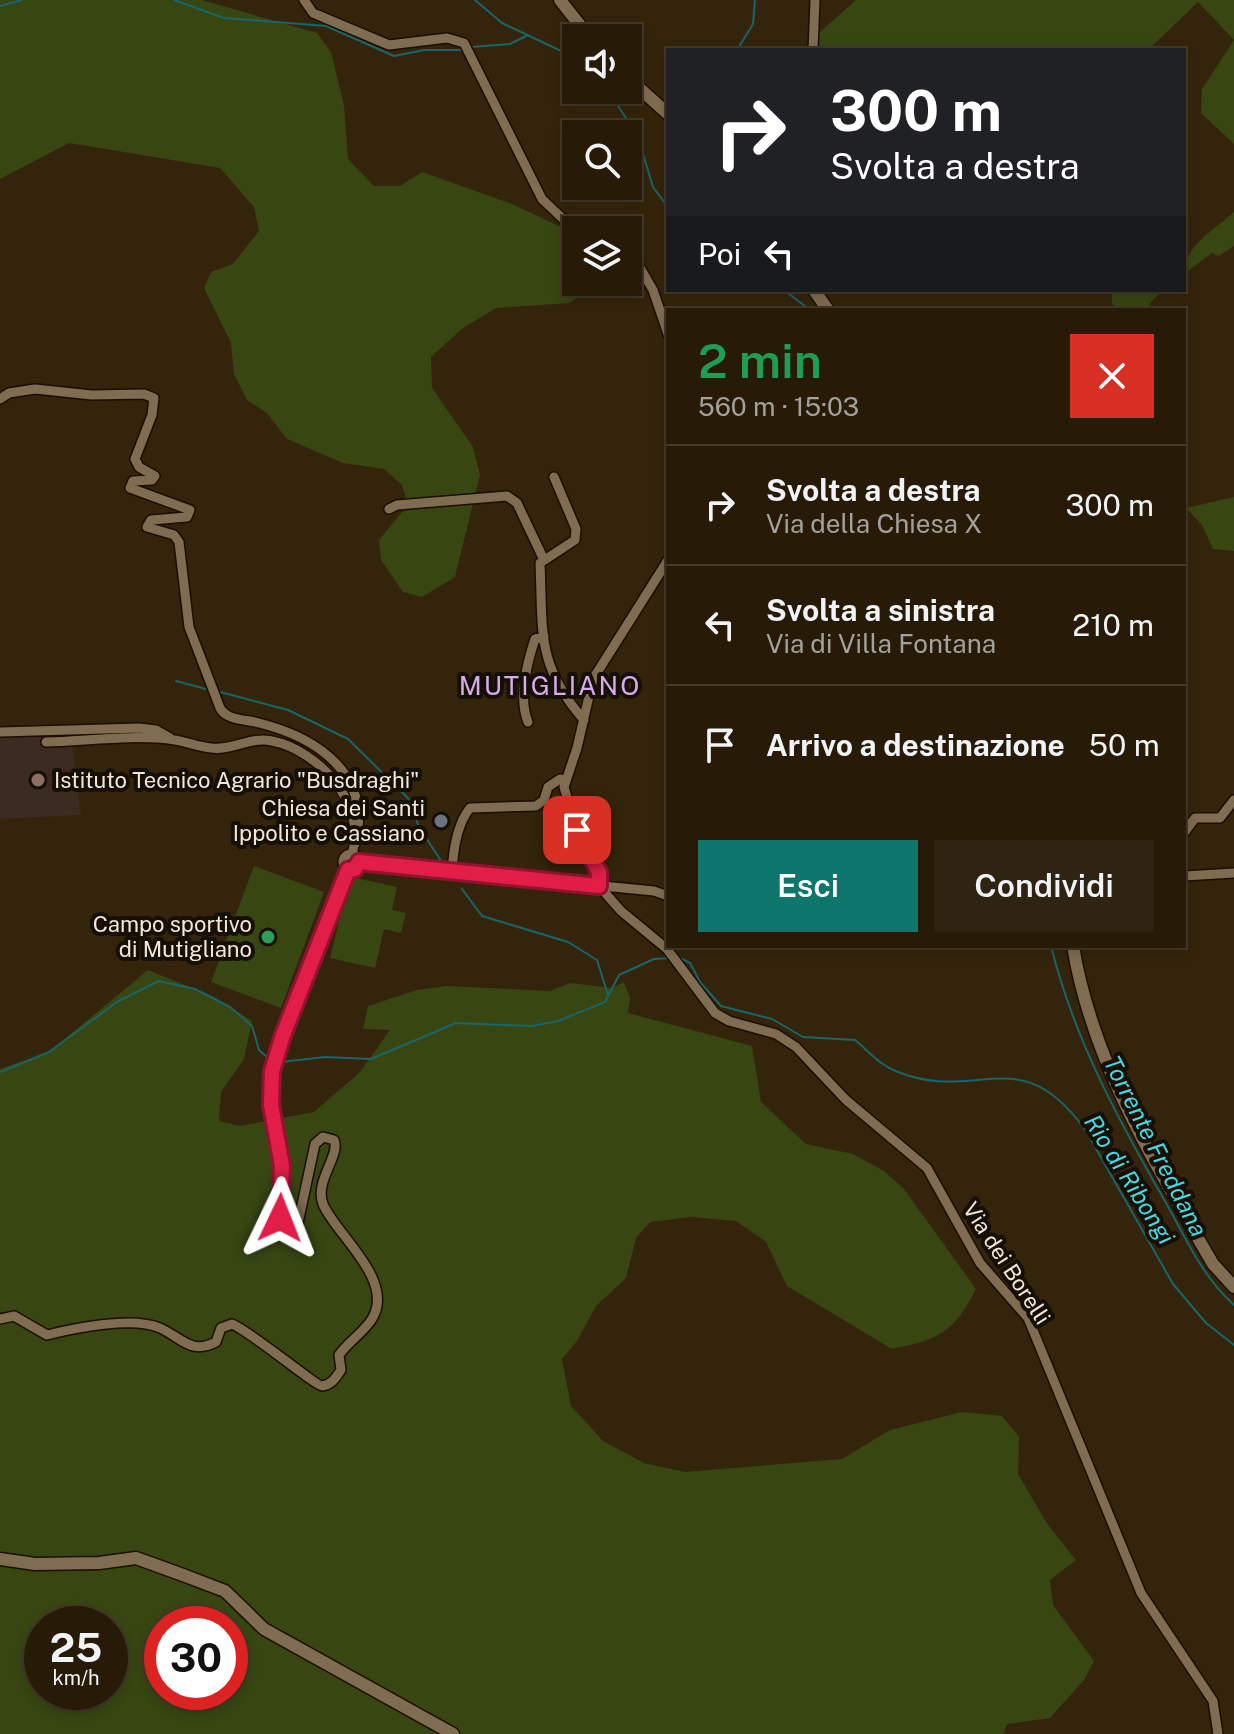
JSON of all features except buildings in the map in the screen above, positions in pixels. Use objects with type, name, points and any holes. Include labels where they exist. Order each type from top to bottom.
[{"type":"main road","points":[[560,0],[579,24]]},
{"type":"main road","points":[[642,91],[666,112]]},
{"type":"main road","points":[[1073,948],[1090,1015],[1119,1093],[1205,1251],[1234,1287]]},
{"type":"main road","points":[[0,1559],[86,1563],[136,1558],[197,1580],[225,1591],[264,1629],[453,1734]]},
{"type":"street","points":[[304,0],[313,13],[389,45],[447,38],[468,48],[542,199],[562,218]]},
{"type":"street","points":[[813,48],[815,0]]},
{"type":"street","points":[[642,271],[653,290],[666,328]]},
{"type":"street","points":[[0,399],[9,393],[35,389],[92,395],[144,394],[154,398],[152,415],[135,459],[139,467],[155,476],[152,480],[133,481],[130,488],[190,510],[187,517],[151,520],[147,527],[174,535],[179,542],[189,627],[222,713],[278,729],[335,761],[350,779],[359,801],[355,853]]},
{"type":"street","points":[[554,477],[576,529],[575,540],[540,563],[544,650],[555,683],[584,720]]},
{"type":"street","points":[[389,509],[397,505],[507,496],[517,503],[544,560]]},
{"type":"street","points":[[599,886],[599,872],[568,807],[566,780],[598,668],[666,563]]},
{"type":"street","points":[[528,722],[523,699],[532,648],[535,639],[544,636]]},
{"type":"street","points":[[0,732],[139,728],[156,730],[173,739],[211,748],[263,739],[301,752],[316,761],[336,783],[352,822],[355,853]]},
{"type":"street","points":[[46,742],[173,739]]},
{"type":"street","points":[[452,873],[454,849],[464,815],[470,808],[536,806],[544,800],[548,787],[560,779],[566,780]]},
{"type":"street","points":[[1186,830],[1195,818],[1220,818],[1234,800]]},
{"type":"street","points":[[0,1319],[14,1316],[47,1335],[71,1329],[142,1324],[158,1327],[188,1346],[203,1348],[216,1342],[221,1328],[232,1324],[283,1355],[312,1383],[322,1386],[334,1381],[341,1370],[339,1355],[373,1318],[374,1288],[361,1254],[323,1204],[323,1181],[337,1148],[334,1140],[323,1137],[315,1144],[298,1223],[295,1227],[286,1227],[280,1218],[282,1166],[271,1088],[283,1035],[348,870],[343,859],[355,853],[452,873],[654,891],[666,895]]},
{"type":"street","points":[[1186,876],[1234,873]]},
{"type":"street","name":"Via dei Borelli","points":[[599,886],[621,911],[670,952],[715,1013],[729,1021],[776,1034],[796,1047],[846,1100],[927,1168],[980,1263],[1028,1318],[1141,1593],[1213,1701],[1218,1734]]},
{"type":"shaded area","name":"Istituto Tecnico Agrario \"Busdraghi\"","points":[[0,735],[45,735],[46,742],[72,745],[81,815],[0,819]]},
{"type":"green space","points":[[0,0],[202,0],[317,33],[331,52],[344,106],[348,159],[374,186],[400,186],[422,172],[512,204],[562,227],[562,296],[580,296],[569,303],[496,308],[463,328],[431,357],[432,388],[473,447],[480,475],[455,577],[422,597],[403,592],[381,560],[379,540],[408,505],[402,485],[384,469],[343,463],[287,439],[267,413],[247,400],[234,374],[231,343],[204,288],[211,272],[233,264],[259,231],[254,207],[220,168],[69,143],[0,179]]},
{"type":"green space","points":[[856,0],[1234,0],[1234,40],[1198,2],[1150,48],[819,48],[819,33]]},
{"type":"green space","points":[[1234,40],[1234,144],[1201,113],[1202,89]]},
{"type":"green space","points":[[1234,212],[1234,246],[1219,256],[1212,253],[1186,272],[1189,255],[1209,232]]},
{"type":"green space","points":[[1112,292],[1161,292],[1150,303],[1150,308],[1119,308],[1112,304]]},
{"type":"green space","points":[[1234,497],[1234,551],[1213,549],[1202,525],[1186,508]]},
{"type":"green space","name":"Campo sportivo di Mutigliano","points":[[254,866],[324,892],[281,1008],[211,982]]},
{"type":"green space","points":[[356,878],[397,887],[392,910],[406,913],[401,933],[384,929],[375,968],[330,958],[348,884]]},
{"type":"green space","points":[[148,970],[214,997],[252,1021],[244,1059],[221,1092],[219,1121],[240,1126],[314,1112],[360,1072],[390,1030],[363,1029],[368,1006],[417,990],[447,986],[550,991],[570,983],[612,988],[624,982],[630,998],[628,1013],[752,1046],[761,1102],[806,1144],[853,1154],[884,1171],[904,1189],[976,1289],[960,1315],[943,1332],[922,1342],[892,1349],[787,1286],[766,1242],[736,1221],[691,1217],[650,1222],[636,1238],[626,1278],[596,1306],[577,1341],[562,1359],[571,1406],[603,1441],[644,1463],[685,1472],[842,1459],[890,1430],[962,1412],[1002,1416],[1019,1437],[1018,1474],[1048,1525],[1076,1560],[1050,1580],[1053,1605],[1094,1661],[1084,1680],[1050,1718],[1007,1724],[1003,1734],[0,1734],[0,1069],[49,1052]]},
{"type":"waterway","points":[[0,6],[22,0]]},
{"type":"waterway","points":[[174,0],[224,18],[326,26],[394,56],[424,50],[461,50]]},
{"type":"waterway","name":"Torrente Freddana","points":[[475,0],[502,23],[562,51]]},
{"type":"waterway","points":[[738,48],[753,24],[755,0]]},
{"type":"waterway","points":[[471,47],[510,44],[528,35]]},
{"type":"waterway","name":"Torrente Freddana","points":[[617,104],[637,134],[653,187],[666,204]]},
{"type":"waterway","name":"Torrente Freddana","points":[[787,292],[807,308]]},
{"type":"waterway","points":[[176,681],[206,689]]},
{"type":"waterway","points":[[220,692],[288,710],[348,739],[408,798],[419,827],[445,867]]},
{"type":"waterway","points":[[462,889],[482,916],[568,942],[597,960],[608,995]]},
{"type":"waterway","name":"Torrente Freddana","points":[[1052,948],[1072,1014],[1115,1110],[1196,1257],[1234,1305]]},
{"type":"waterway","name":"Rio di Ribongi","points":[[281,1062],[325,1057],[371,1059],[456,1023],[532,1026],[558,1021],[605,1002],[619,975],[654,959],[670,958]]},
{"type":"waterway","name":"Rio di Ribongi","points":[[680,958],[690,963],[700,982],[721,1006],[772,1019],[803,1037],[855,1040],[880,1062],[898,1072],[927,1080],[1019,1080],[1040,1087],[1062,1103],[1086,1131],[1173,1284],[1206,1323],[1234,1345]]},
{"type":"waterway","name":"Rio di Ribongi","points":[[0,1072],[49,1052],[117,1002],[159,981],[195,989],[230,1007],[252,1026],[259,1050],[268,1058]]},
{"type":"place","name":"Istituto Tecnico Agrario \"Busdraghi\"","points":[[38,780]]},
{"type":"place","name":"Chiesa dei Santi Ippolito e Cassiano","points":[[441,821]]},
{"type":"place","name":"Campo sportivo di Mutigliano","points":[[268,937]]},
{"type":"district","name":"MUTIGLIANO","points":[[550,685]]},
{"type":"route","points":[[280,1218],[282,1166],[271,1105],[272,1071],[283,1035],[348,870],[355,869],[359,862],[391,868],[599,886],[599,872],[577,830]]}]
